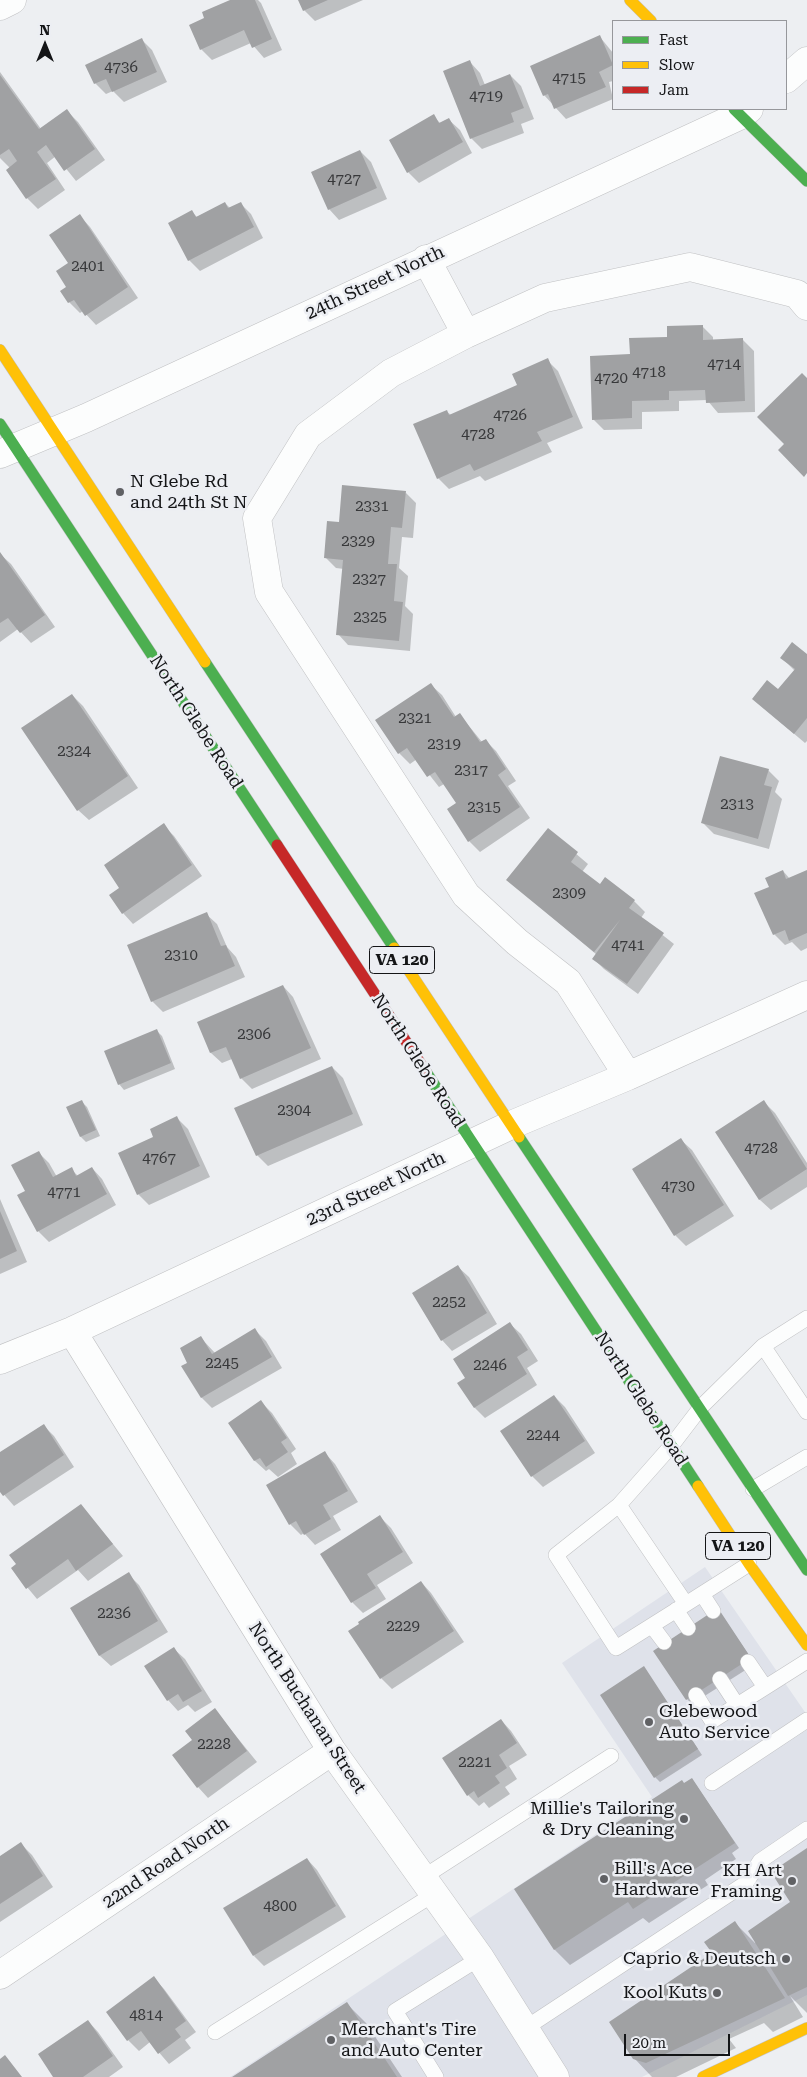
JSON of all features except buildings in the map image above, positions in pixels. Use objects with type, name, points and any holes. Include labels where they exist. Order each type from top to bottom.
[{"type":"main road","points":[[630,0],[650,20]]},
{"type":"main road","points":[[741,111],[807,181]]},
{"type":"main road","name":"VA 120","points":[[0,350],[807,1570]]},
{"type":"main road","name":"North Glebe Road","points":[[0,424],[8,451],[472,1143],[749,1564],[807,1645]]},
{"type":"main road","points":[[703,2077],[807,2028]]},
{"type":"street","points":[[0,6],[12,0]]},
{"type":"street","points":[[787,78],[807,61]]},
{"type":"street","name":"24th Street North","points":[[8,451],[54,432],[741,111]]},
{"type":"street","points":[[426,259],[466,334]]},
{"type":"street","points":[[628,1076],[568,982],[517,942],[466,895],[269,592],[257,518],[308,436],[391,373],[466,334],[545,298],[690,267],[797,294],[807,306]]},
{"type":"street","name":"23rd Street North","points":[[0,1360],[72,1331],[511,1125],[628,1076],[807,995]]},
{"type":"street","name":"North Buchanan Street","points":[[72,1331],[332,1751],[480,1958],[554,2077]]},
{"type":"street","name":"22nd Road North","points":[[0,1975],[332,1751]]},
{"type":"lane","points":[[749,1564],[616,1648],[556,1555],[619,1505],[672,1446],[700,1407],[763,1346],[807,1318]]},
{"type":"lane","points":[[763,1346],[807,1412]]},
{"type":"lane","points":[[753,1489],[807,1456]]},
{"type":"lane","points":[[619,1505],[681,1607],[688,1628]]},
{"type":"lane","points":[[702,1594],[713,1611]]},
{"type":"lane","points":[[652,1626],[664,1642]]},
{"type":"lane","points":[[696,1695],[712,1721],[807,1661]]},
{"type":"lane","points":[[748,1662],[765,1687]]},
{"type":"lane","points":[[720,1679],[737,1705]]},
{"type":"lane","points":[[712,1783],[807,1720]]},
{"type":"lane","points":[[216,2032],[428,1886],[611,1756]]},
{"type":"lane","points":[[524,2029],[746,1883],[760,1861],[807,1829]]},
{"type":"lane","points":[[436,2077],[395,2011],[480,1958]]},
{"type":"shaded area","points":[[705,1567],[807,1715],[807,1995],[642,2077],[230,2077],[652,1797],[562,1663]]},
{"type":"traffic: fast","points":[[735,110],[807,181]]},
{"type":"traffic: fast","points":[[0,424],[277,845]]},
{"type":"traffic: fast","points":[[205,662],[394,948]]},
{"type":"traffic: fast","points":[[426,1072],[698,1486]]},
{"type":"traffic: fast","points":[[519,1137],[807,1570]]},
{"type":"traffic: slow","points":[[630,0],[650,20]]},
{"type":"traffic: slow","points":[[0,350],[205,662]]},
{"type":"traffic: slow","points":[[394,948],[519,1137]]},
{"type":"traffic: slow","points":[[698,1486],[749,1564],[807,1645]]},
{"type":"traffic: slow","points":[[703,2077],[807,2028]]},
{"type":"traffic: jam","points":[[277,845],[426,1072]]},
{"type":"place","name":"N Glebe Rd and 24th St N","points":[[120,492]]},
{"type":"place","name":"Glebewood Auto Service","points":[[649,1722]]},
{"type":"place","name":"Millie's Tailoring & Dry Cleaning","points":[[684,1819]]},
{"type":"place","name":"Bill's Ace Hardware","points":[[604,1879]]},
{"type":"place","name":"KH Art Framing","points":[[792,1881]]},
{"type":"place","name":"Caprio & Deutsch","points":[[786,1959]]},
{"type":"place","name":"Kool Kuts","points":[[717,1993]]},
{"type":"place","name":"Merchant's Tire and Auto Center","points":[[331,2040]]}]
